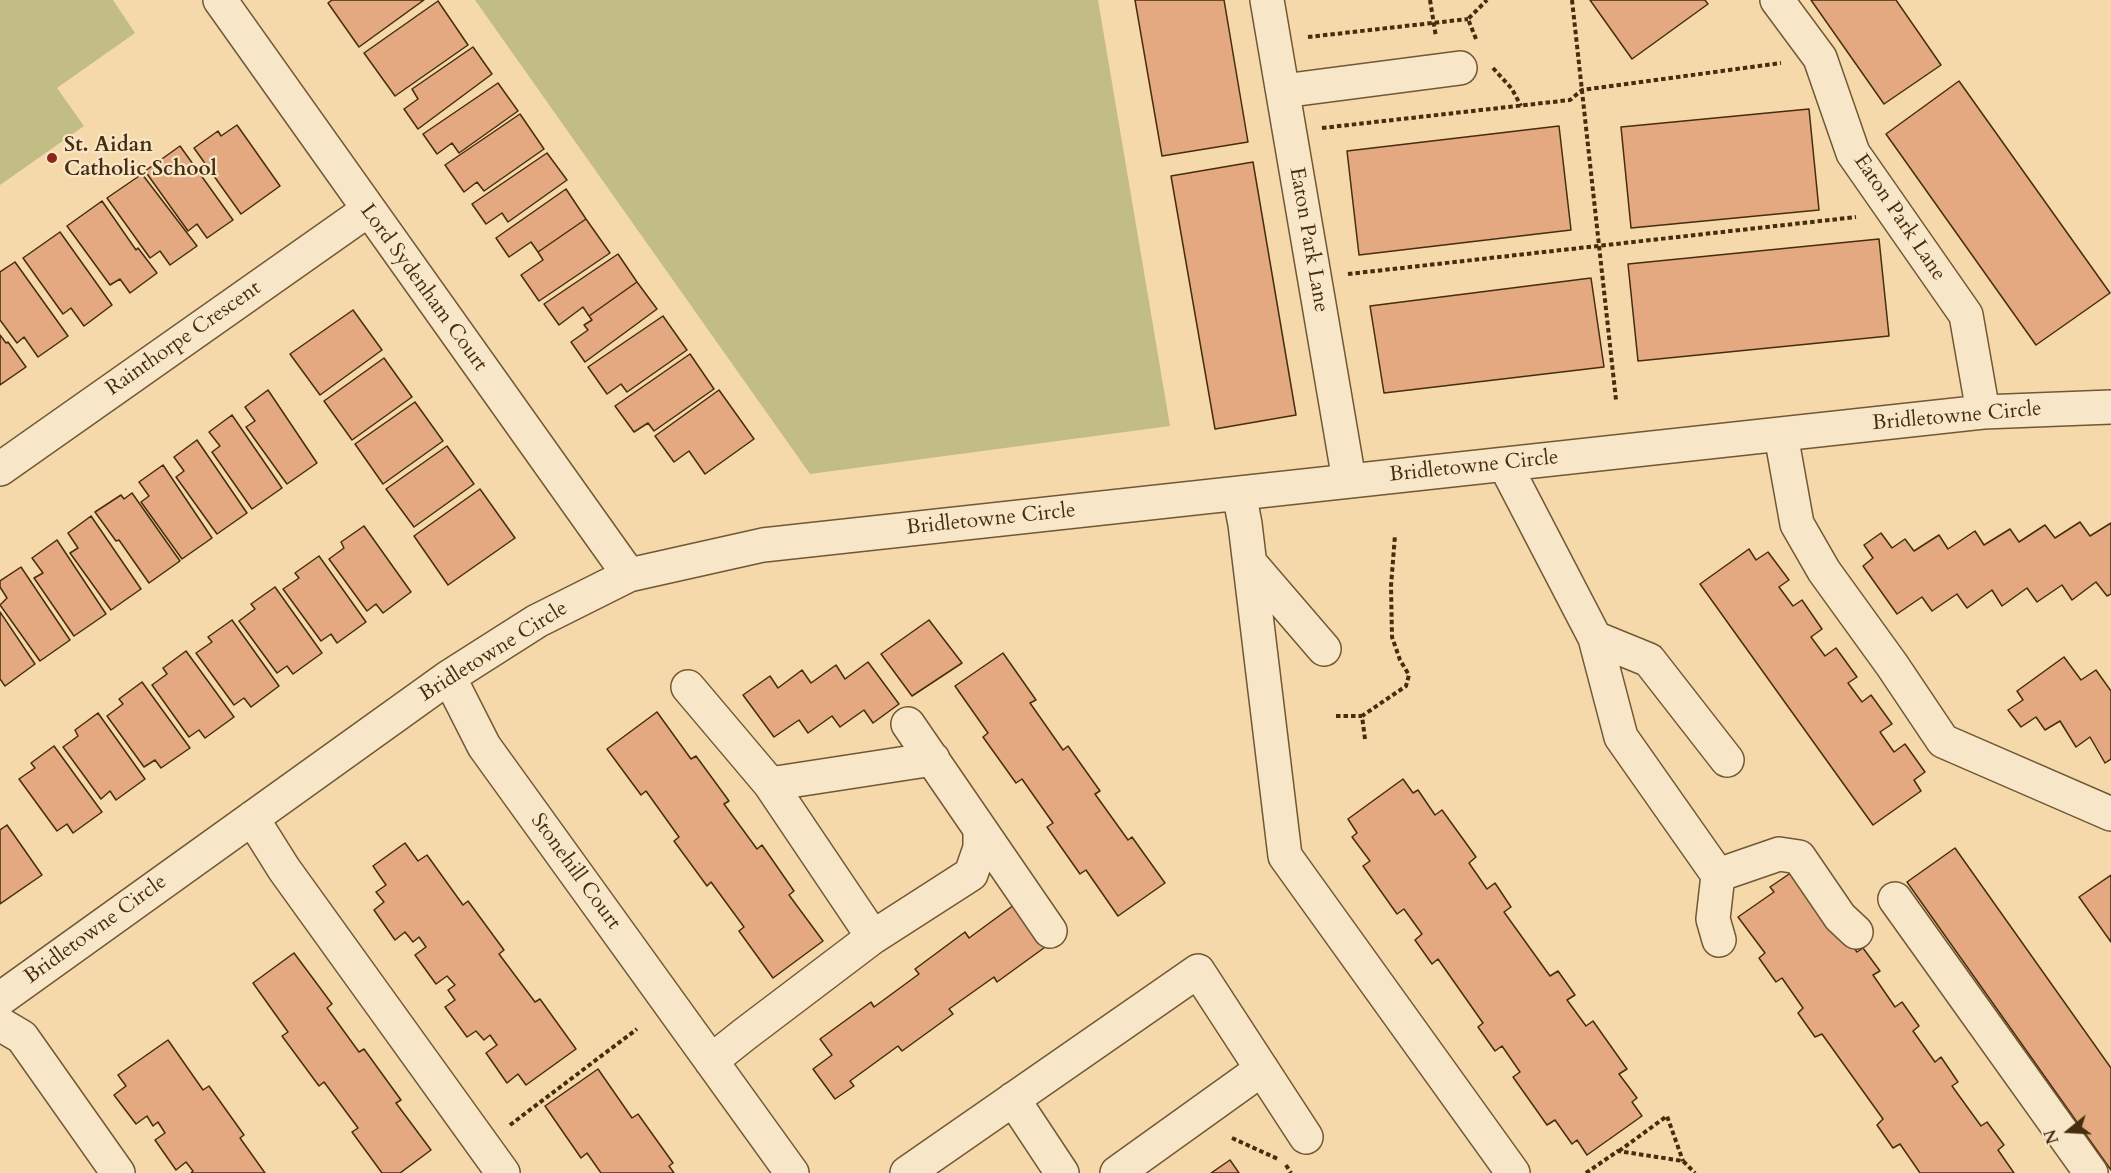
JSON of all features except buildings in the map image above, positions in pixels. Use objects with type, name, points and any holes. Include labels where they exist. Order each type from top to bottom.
[{"type":"street","name":"Lord Sydenham Court","points":[[220,0],[629,575]]},
{"type":"street","name":"Eaton Park Lane","points":[[1267,0],[1349,480]]},
{"type":"street","name":"Eaton Park Lane","points":[[1777,0],[1820,58],[1853,153],[1966,315],[1983,412]]},
{"type":"street","points":[[1282,91],[1460,68]]},
{"type":"street","name":"Rainthorpe Crescent","points":[[0,469],[368,210]]},
{"type":"street","name":"Bridletowne Circle","points":[[0,999],[449,677],[537,621],[629,575],[763,544],[1983,412],[2111,407]]},
{"type":"street","points":[[1781,435],[1797,524],[1824,570],[1893,665],[1942,741],[2111,814]]},
{"type":"street","points":[[1505,465],[1594,638],[1621,737],[1718,875],[1713,919],[1719,940]]},
{"type":"street","points":[[1239,493],[1250,563],[1286,856],[1513,1173]]},
{"type":"street","points":[[1250,563],[1324,649]]},
{"type":"street","points":[[1594,638],[1649,660],[1727,760]]},
{"type":"street","name":"Stonehill Court","points":[[449,677],[484,746],[792,1173]]},
{"type":"street","points":[[688,687],[770,784],[873,937]]},
{"type":"street","points":[[908,724],[1050,931]]},
{"type":"street","points":[[770,784],[933,759]]},
{"type":"street","points":[[252,818],[284,869],[503,1173]]},
{"type":"street","points":[[711,1061],[873,937],[970,874],[980,848],[980,830]]},
{"type":"street","points":[[1718,875],[1779,854],[1799,857],[1840,917],[1856,932]]},
{"type":"street","points":[[1895,899],[2091,1173]]},
{"type":"street","points":[[908,1173],[1198,971],[1306,1137]]},
{"type":"street","points":[[0,1024],[22,1037],[118,1173]]},
{"type":"street","points":[[1116,1173],[1262,1069]]},
{"type":"street","points":[[1013,1099],[1062,1173]]},
{"type":"path","points":[[1572,0],[1616,400]]},
{"type":"path","points":[[1274,41],[1468,19]]},
{"type":"path","points":[[1290,132],[1570,100],[1582,90],[1820,58]]},
{"type":"path","points":[[1314,278],[1599,248],[1894,213]]},
{"type":"path","points":[[1336,716],[1362,716],[1406,686],[1409,675],[1400,660],[1392,637],[1391,586],[1395,535]]},
{"type":"path","points":[[1362,716],[1365,739]]},
{"type":"path","points":[[483,1145],[637,1029]]},
{"type":"path","points":[[1586,1173],[1667,1116],[1683,1161],[1695,1173]]},
{"type":"path","points":[[1232,1138],[1282,1161],[1291,1173]]},
{"type":"path","points":[[1618,1151],[1683,1161]]},
{"type":"shaded area","points":[[0,0],[113,0],[135,33],[57,88],[84,126],[0,185]]},
{"type":"shaded area","points":[[475,0],[1098,0],[1170,426],[810,474]]},
{"type":"place","name":"St. Aidan Catholic School","points":[[52,158]]}]
